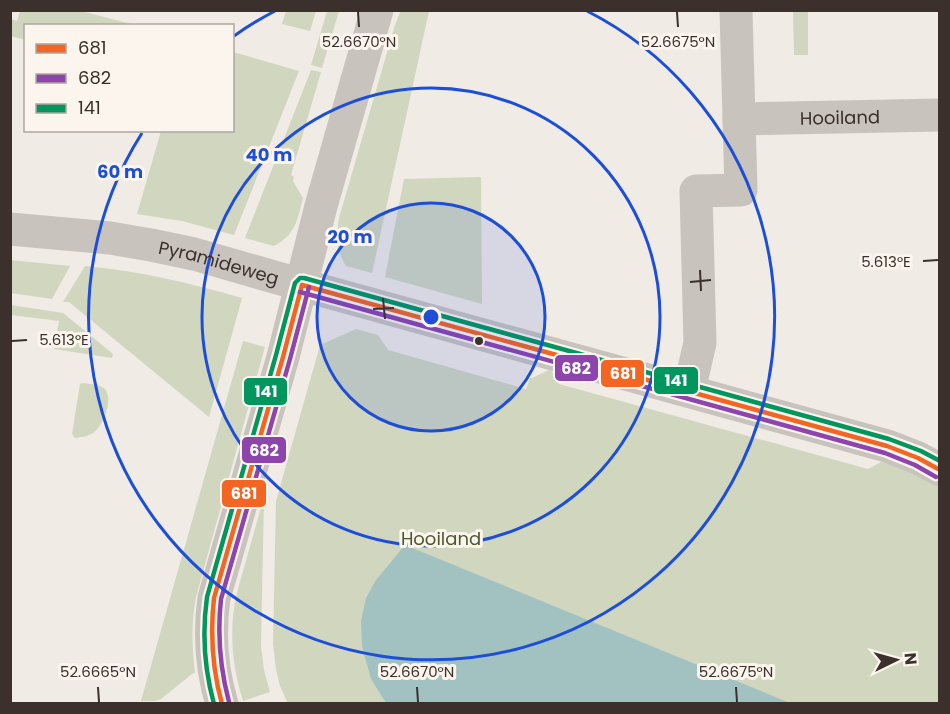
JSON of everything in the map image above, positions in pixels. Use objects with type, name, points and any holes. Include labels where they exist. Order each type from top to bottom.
[{"type":"street","points":[[222,704],[213,669],[211,647],[214,598],[283,357],[321,206],[377,10]]},
{"type":"street","points":[[689,390],[700,343],[696,191],[741,190],[736,10]]},
{"type":"street","name":"Hooiland","points":[[739,119],[939,115]]},
{"type":"street","name":"Pyramideweg","points":[[10,229],[110,238],[214,259],[887,446],[918,458],[939,470]]},
{"type":"green space","points":[[401,10],[429,11],[372,273],[346,266],[338,248],[338,226]]},
{"type":"green space","points":[[20,11],[81,11],[131,24],[24,24],[24,40],[11,36],[11,19],[17,21]]},
{"type":"green space","points":[[286,11],[316,11],[310,31],[282,24]]},
{"type":"green space","points":[[327,11],[339,11],[322,68],[311,65]]},
{"type":"green space","points":[[793,11],[808,11],[808,55],[794,55]]},
{"type":"green space","points":[[234,52],[299,71],[234,235],[182,221],[137,214],[161,132],[234,132]]},
{"type":"green space","points":[[311,70],[321,72],[291,175],[303,198],[297,220],[287,237],[274,246],[245,238]]},
{"type":"green space","points":[[481,177],[482,304],[385,277],[404,179]]},
{"type":"green space","points":[[11,260],[70,266],[52,299],[11,293]]},
{"type":"green space","points":[[85,266],[164,278],[242,298],[209,417],[69,302],[63,302]]},
{"type":"green space","points":[[11,305],[63,313],[113,354],[112,358],[54,349],[59,321],[11,315]]},
{"type":"green space","name":"Hooiland","points":[[356,329],[378,335],[388,350],[526,389],[530,378],[551,370],[559,384],[868,469],[881,462],[907,469],[939,486],[939,703],[288,704],[280,686],[273,644],[276,501],[320,345]]},
{"type":"green space","points":[[243,341],[265,347],[196,597],[192,635],[195,673],[161,699],[141,701]]},
{"type":"green space","points":[[80,384],[102,387],[106,391],[107,410],[101,424],[93,433],[75,438],[72,434]]},
{"type":"green space","points":[[264,497],[261,646],[270,692],[243,701],[236,675],[233,649],[234,609]]},
{"type":"water","points":[[405,545],[790,703],[386,703],[371,679],[362,646],[361,621],[366,598],[376,580]]},
{"type":"transit line","name":"141","points":[[214,704],[205,650],[207,597],[295,283],[300,278],[889,439],[940,461]]},
{"type":"transit line","name":"681","points":[[302,285],[887,446],[918,458],[940,470]]},
{"type":"transit line","name":"681","points":[[222,704],[213,651],[214,598],[302,285]]},
{"type":"transit line","name":"682","points":[[229,702],[220,651],[221,599],[309,287]]},
{"type":"transit line","name":"682","points":[[300,292],[885,453],[915,465],[936,477]]}]
